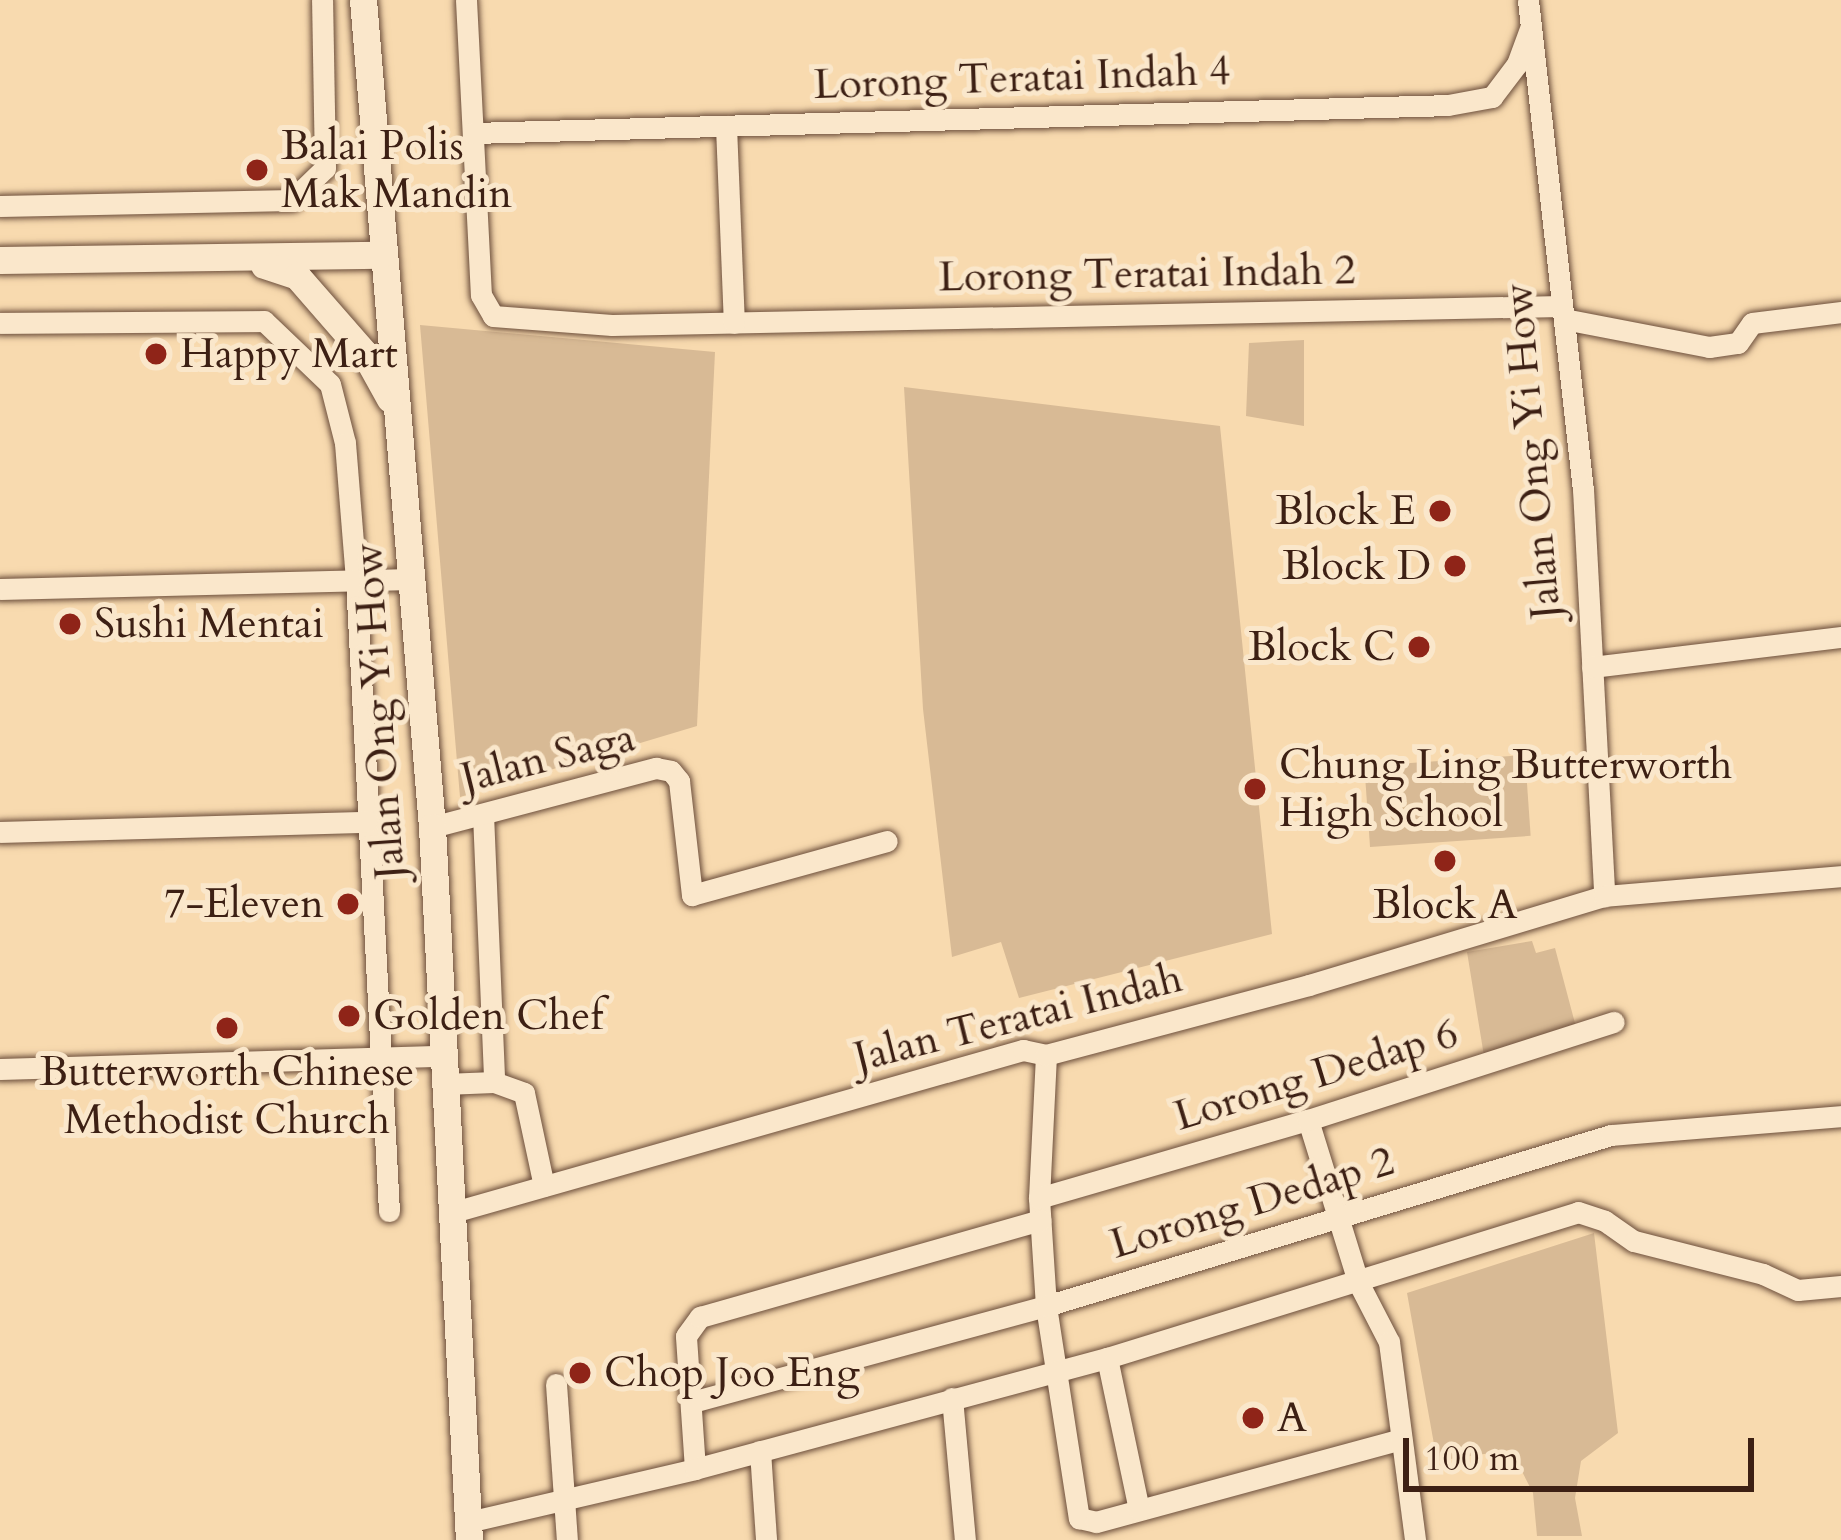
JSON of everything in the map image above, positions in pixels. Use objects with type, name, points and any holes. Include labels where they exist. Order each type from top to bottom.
[{"type":"main road","name":"Jalan Ong Yi How","points":[[363,0],[380,255],[432,827],[468,1531]]},
{"type":"main road","points":[[0,260],[380,255]]},
{"type":"main road","points":[[244,258],[297,276],[365,354],[395,407]]},
{"type":"street","points":[[0,206],[292,200],[325,168],[322,0]]},
{"type":"street","points":[[466,0],[473,133]]},
{"type":"street","name":"Jalan Ong Yi How","points":[[1528,0],[1583,489],[1604,896]]},
{"type":"street","name":"Lorong Teratai Indah 4","points":[[473,133],[1448,105],[1492,97],[1517,64],[1531,26]]},
{"type":"street","points":[[726,126],[734,322]]},
{"type":"street","name":"Lorong Teratai Indah 2","points":[[473,133],[481,295],[493,316],[612,325],[1563,313],[1709,346],[1738,343],[1752,322],[1841,312]]},
{"type":"street","name":"Jalan Ong Yi How","points":[[0,323],[264,321],[330,384],[345,443],[356,580],[388,1211]]},
{"type":"street","points":[[0,590],[412,579]]},
{"type":"street","points":[[1592,667],[1841,637]]},
{"type":"street","name":"Jalan Saga","points":[[432,827],[656,768],[670,770],[679,782],[692,895],[887,842]]},
{"type":"street","points":[[483,814],[494,1082]]},
{"type":"street","points":[[0,832],[368,822]]},
{"type":"street","name":"Jalan Teratai Indah","points":[[450,1213],[1023,1050],[1046,1055],[1604,896],[1841,876]]},
{"type":"street","name":"Lorong Dedap 6","points":[[692,1402],[686,1336],[700,1317],[1615,1022]]},
{"type":"street","points":[[1046,1055],[1040,1209],[1046,1306],[1079,1518],[1086,1524],[1401,1439]]},
{"type":"street","points":[[0,1069],[382,1058],[443,1070],[524,1094],[544,1186]]},
{"type":"street","name":"Lorong Dedap 2","points":[[692,1402],[1046,1306],[1611,1135],[1841,1116]]},
{"type":"street","points":[[1308,1120],[1358,1282],[1390,1342],[1414,1540]]},
{"type":"street","points":[[468,1531],[565,1501],[1107,1358],[1578,1212],[1605,1221],[1634,1241],[1763,1274],[1798,1290],[1841,1286]]},
{"type":"street","points":[[1107,1358],[1139,1510]]},
{"type":"street","points":[[556,1384],[567,1540]]},
{"type":"street","points":[[952,1398],[965,1540]]},
{"type":"street","points":[[692,1402],[694,1469]]},
{"type":"street","points":[[760,1451],[766,1540]]},
{"type":"shaded area","points":[[420,325],[715,352],[697,726],[460,797]]},
{"type":"shaded area","points":[[1304,340],[1304,426],[1246,416],[1249,343]]},
{"type":"shaded area","points":[[904,387],[1220,426],[1272,934],[1019,998],[1001,942],[952,957],[923,709]]},
{"type":"shaded area","points":[[1525,755],[1531,836],[1370,847],[1364,766]]},
{"type":"shaded area","points":[[1532,941],[1536,953],[1555,948],[1576,1027],[1484,1056],[1467,952]]},
{"type":"shaded area","points":[[1594,1233],[1618,1433],[1581,1461],[1575,1498],[1582,1536],[1537,1536],[1533,1493],[1511,1450],[1437,1461],[1407,1293]]},
{"type":"place","name":"Balai Polis Mak Mandin","points":[[257,170]]},
{"type":"place","name":"Happy Mart","points":[[156,354]]},
{"type":"place","name":"Block E","points":[[1440,511]]},
{"type":"place","name":"Block D","points":[[1455,566]]},
{"type":"place","name":"Sushi Mentai","points":[[70,624]]},
{"type":"place","name":"Block C","points":[[1419,647]]},
{"type":"place","name":"Chung Ling Butterworth High School","points":[[1255,789]]},
{"type":"place","name":"Block A","points":[[1445,861]]},
{"type":"place","name":"7-Eleven","points":[[348,904]]},
{"type":"place","name":"Golden Chef","points":[[349,1016]]},
{"type":"place","name":"Butterworth Chinese Methodist Church","points":[[227,1028]]},
{"type":"place","name":"Chop Joo Eng","points":[[580,1373]]},
{"type":"place","name":"A","points":[[1253,1418]]}]
